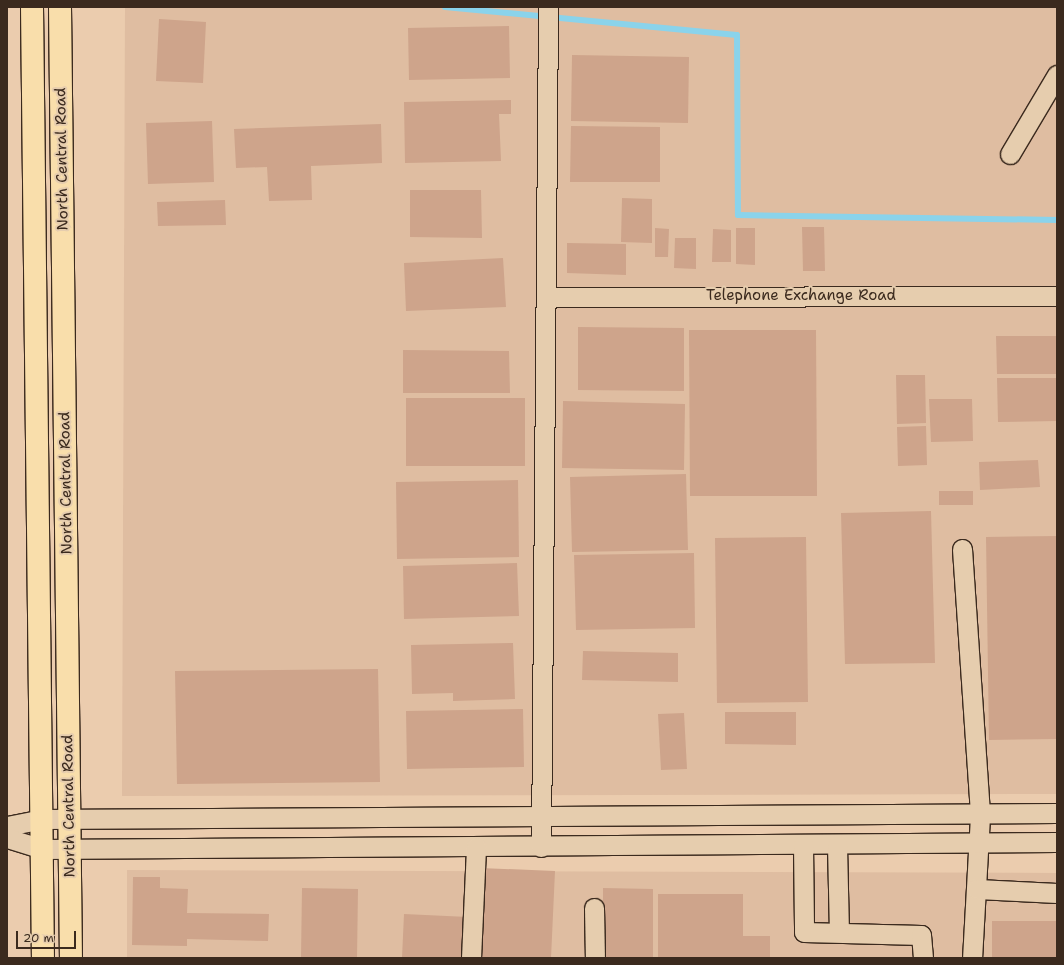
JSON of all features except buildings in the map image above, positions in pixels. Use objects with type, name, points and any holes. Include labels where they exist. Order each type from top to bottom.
[{"type":"main road","name":"North Central Road","points":[[60,7],[71,958]]},
{"type":"main road","name":"North Central Road","points":[[33,9],[43,958]]},
{"type":"street","points":[[541,847],[548,7]]},
{"type":"street","points":[[1010,154],[1057,75]]},
{"type":"street","name":"Telephone Exchange Road","points":[[546,297],[1057,296]]},
{"type":"street","points":[[962,549],[980,816],[980,841],[972,958]]},
{"type":"street","points":[[7,826],[42,819],[980,816],[1057,813]]},
{"type":"street","points":[[7,838],[42,849],[943,845],[980,841],[1057,842]]},
{"type":"street","points":[[803,845],[804,932],[921,935],[923,958]]},
{"type":"street","points":[[838,845],[839,932]]},
{"type":"street","points":[[471,958],[476,847]]},
{"type":"street","points":[[977,889],[1057,893]]},
{"type":"street","points":[[594,908],[595,958]]},
{"type":"shaded area","points":[[125,7],[1057,7],[1057,794],[122,796]]},
{"type":"shaded area","points":[[127,870],[1057,873],[1057,958],[127,958]]},
{"type":"waterway","points":[[445,7],[737,35],[738,215],[1057,220]]}]
